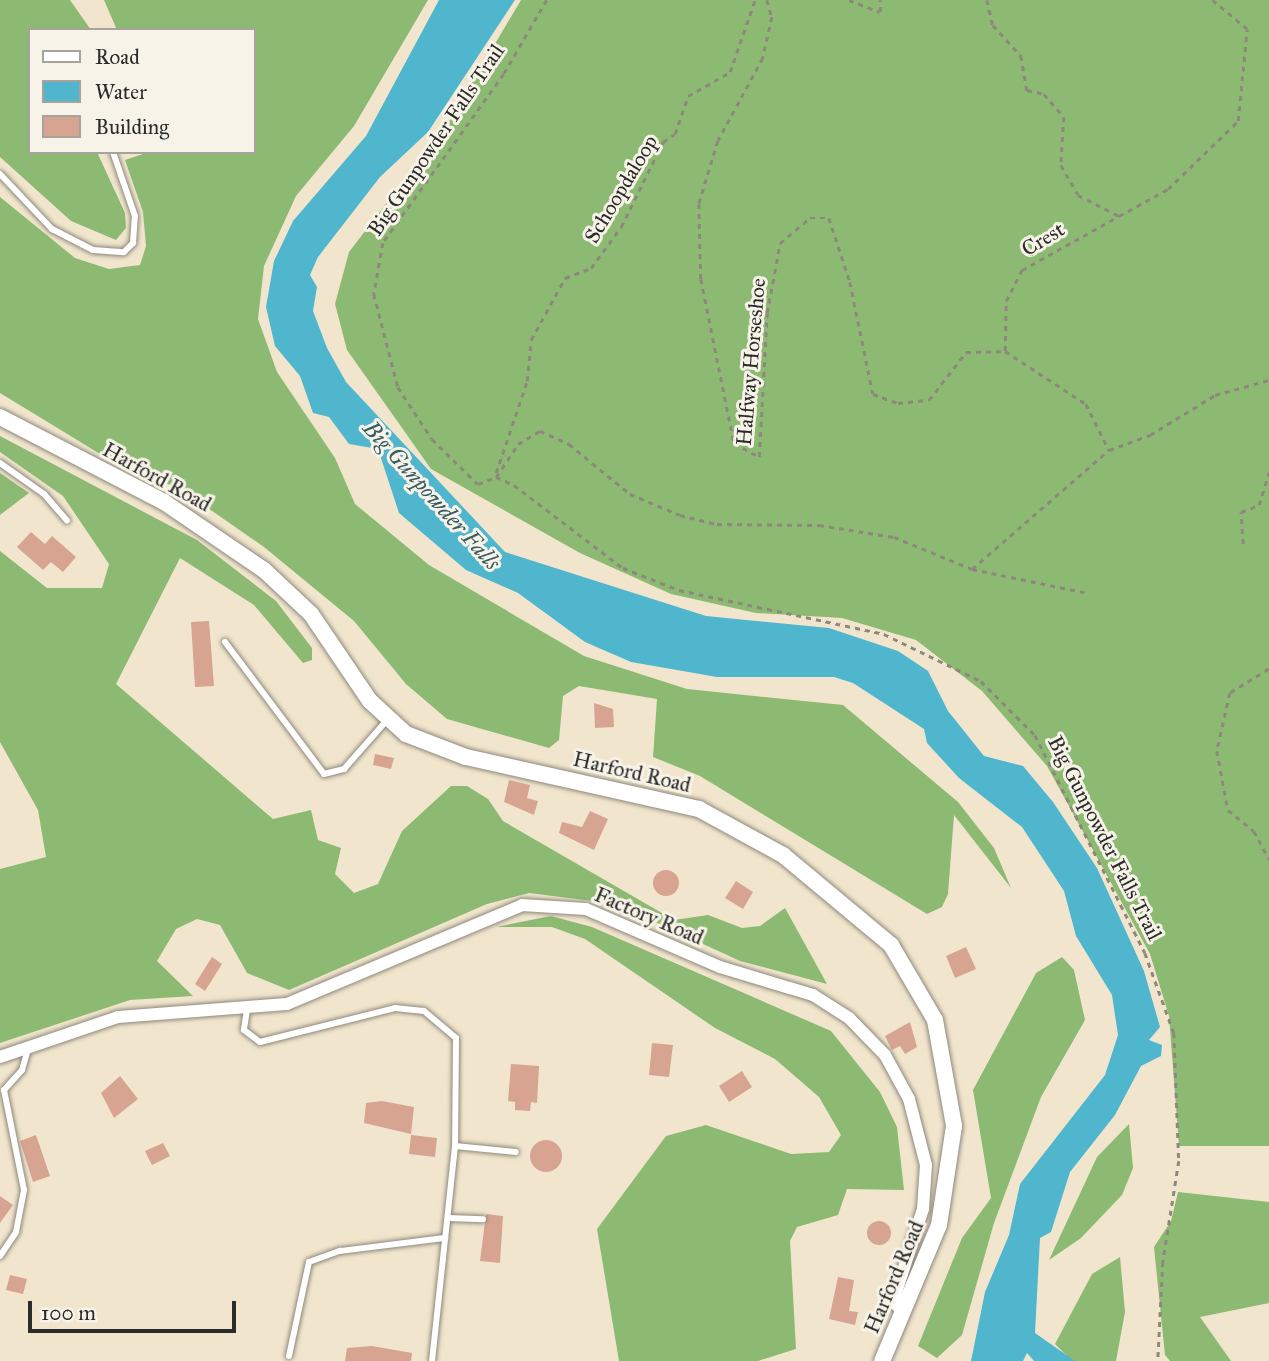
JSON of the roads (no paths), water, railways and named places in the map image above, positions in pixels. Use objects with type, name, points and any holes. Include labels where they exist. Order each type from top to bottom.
[{"type":"main road","name":"Harford Road","points":[[0,417],[164,502],[264,570],[311,614],[387,720],[417,740],[466,757],[650,794],[707,812],[810,874],[896,950],[940,1036],[954,1126],[942,1216],[883,1361]]},
{"type":"street","name":"Factory Road","points":[[0,1058],[30,1045],[128,1015],[247,1010],[309,997],[466,925],[537,902],[608,915],[720,967],[813,995],[849,1018],[885,1055],[916,1120],[925,1189],[893,1302],[902,1310]]},
{"type":"lane","points":[[0,174],[52,229],[112,254],[124,251],[136,230],[114,154]]},
{"type":"lane","points":[[0,464],[44,494],[67,520]]},
{"type":"lane","points":[[225,642],[324,774],[344,769],[387,720]]},
{"type":"lane","points":[[247,1010],[244,1030],[260,1042],[395,1008],[434,1016],[458,1045],[454,1146],[432,1361]]},
{"type":"lane","points":[[0,1256],[16,1232],[24,1190],[4,1090],[22,1070],[30,1045]]},
{"type":"lane","points":[[454,1146],[516,1152]]},
{"type":"lane","points":[[448,1218],[483,1219]]},
{"type":"lane","points":[[289,1356],[309,1262],[340,1251],[445,1238]]},
{"type":"water","name":"Big Gunpowder Falls","points":[[439,0],[515,0],[428,132],[380,177],[318,257],[310,275],[317,287],[313,311],[327,348],[346,382],[505,552],[706,616],[829,628],[898,651],[928,671],[948,711],[984,756],[1023,766],[1053,802],[1097,868],[1144,971],[1160,1027],[1149,1040],[1162,1045],[1161,1056],[1141,1066],[1115,1115],[1070,1172],[1051,1232],[1040,1238],[1035,1333],[1075,1361],[1034,1361],[1027,1353],[1023,1361],[971,1361],[985,1292],[1009,1235],[1020,1184],[1105,1075],[1118,1035],[1112,995],[1076,936],[1064,891],[1022,827],[959,778],[927,743],[924,729],[853,683],[834,677],[717,677],[631,662],[585,642],[518,593],[466,570],[399,513],[378,449],[349,444],[329,417],[313,413],[300,376],[275,346],[266,307],[274,261],[293,221],[366,136]]}]
